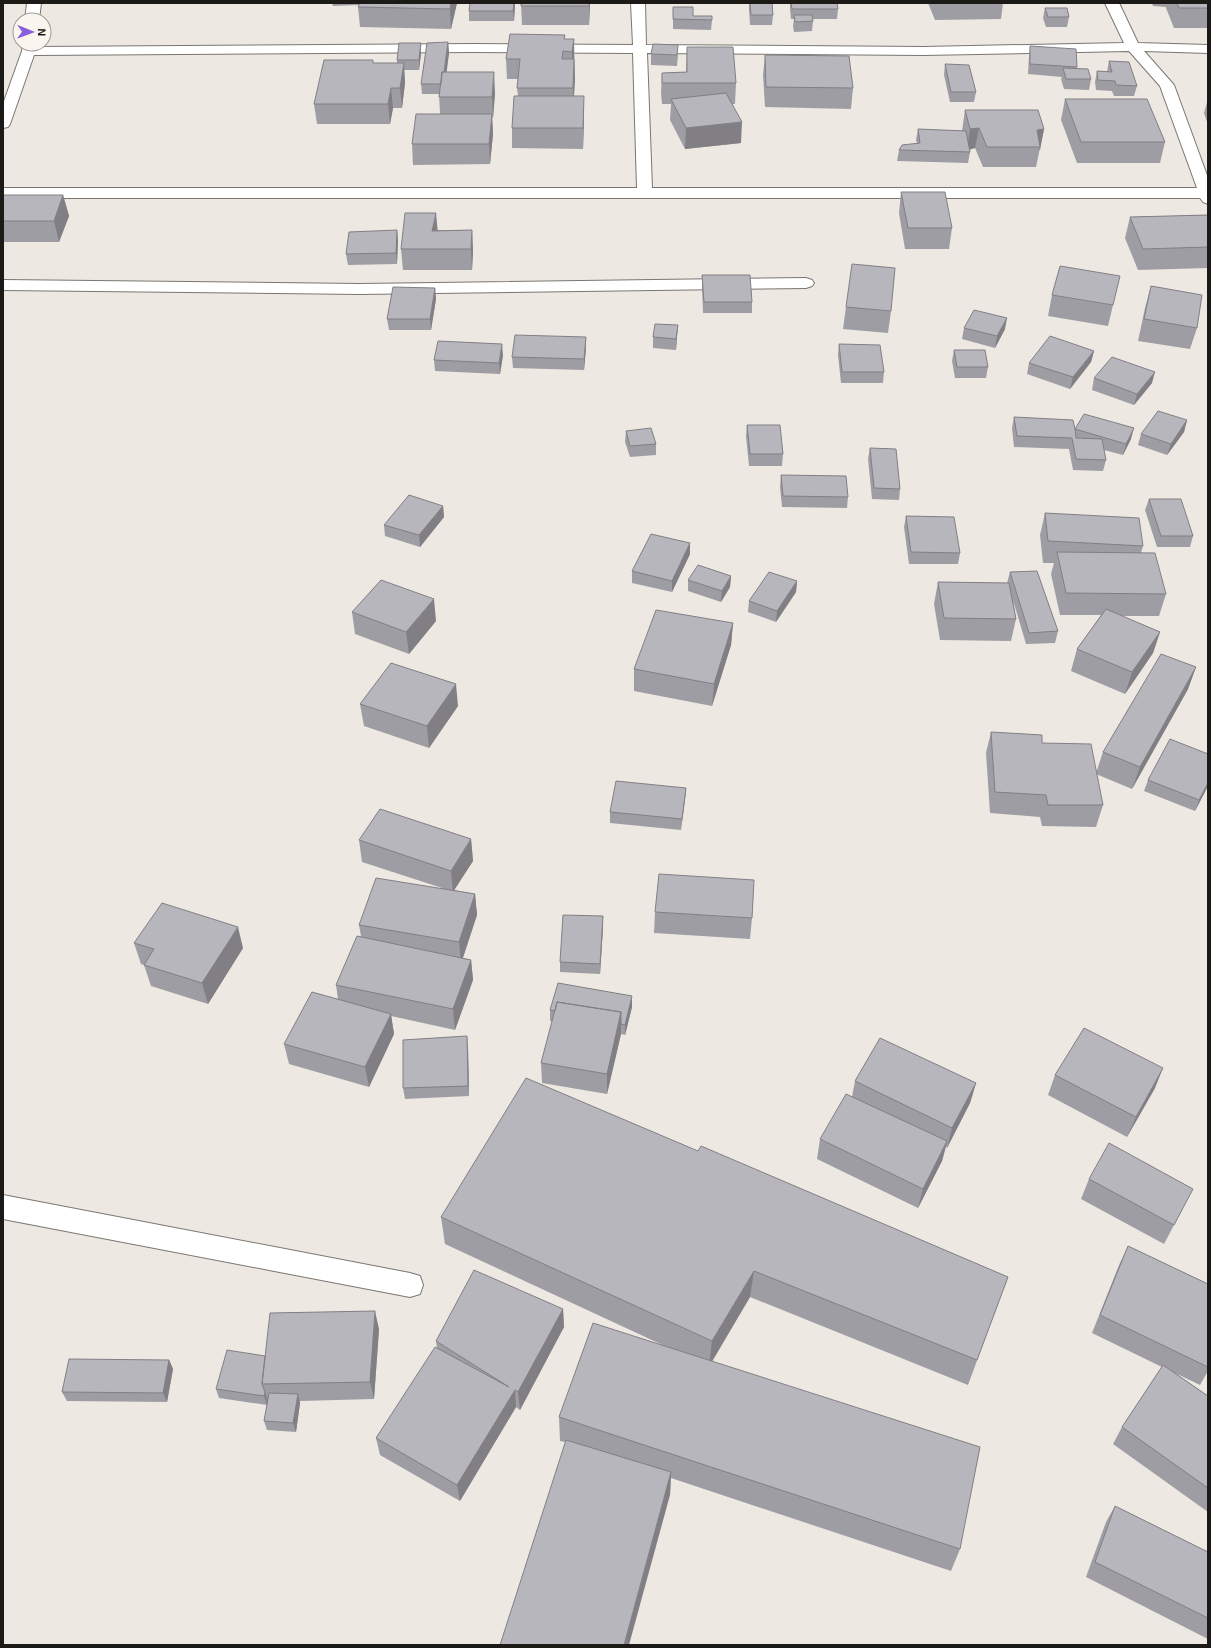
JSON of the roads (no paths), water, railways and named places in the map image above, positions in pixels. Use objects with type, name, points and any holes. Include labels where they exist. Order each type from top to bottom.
[{"type":"street","points":[[638,3],[641,50],[645,192]]},
{"type":"street","points":[[3,193],[645,192],[1207,196],[1167,85],[1133,47],[1112,3]]},
{"type":"street","points":[[52,47],[465,48],[923,52],[1133,47],[1208,49]]},
{"type":"street","points":[[3,124],[27,52]]},
{"type":"street","points":[[3,285],[360,289],[806,283]]},
{"type":"street","points":[[3,1207],[410,1284]]}]
